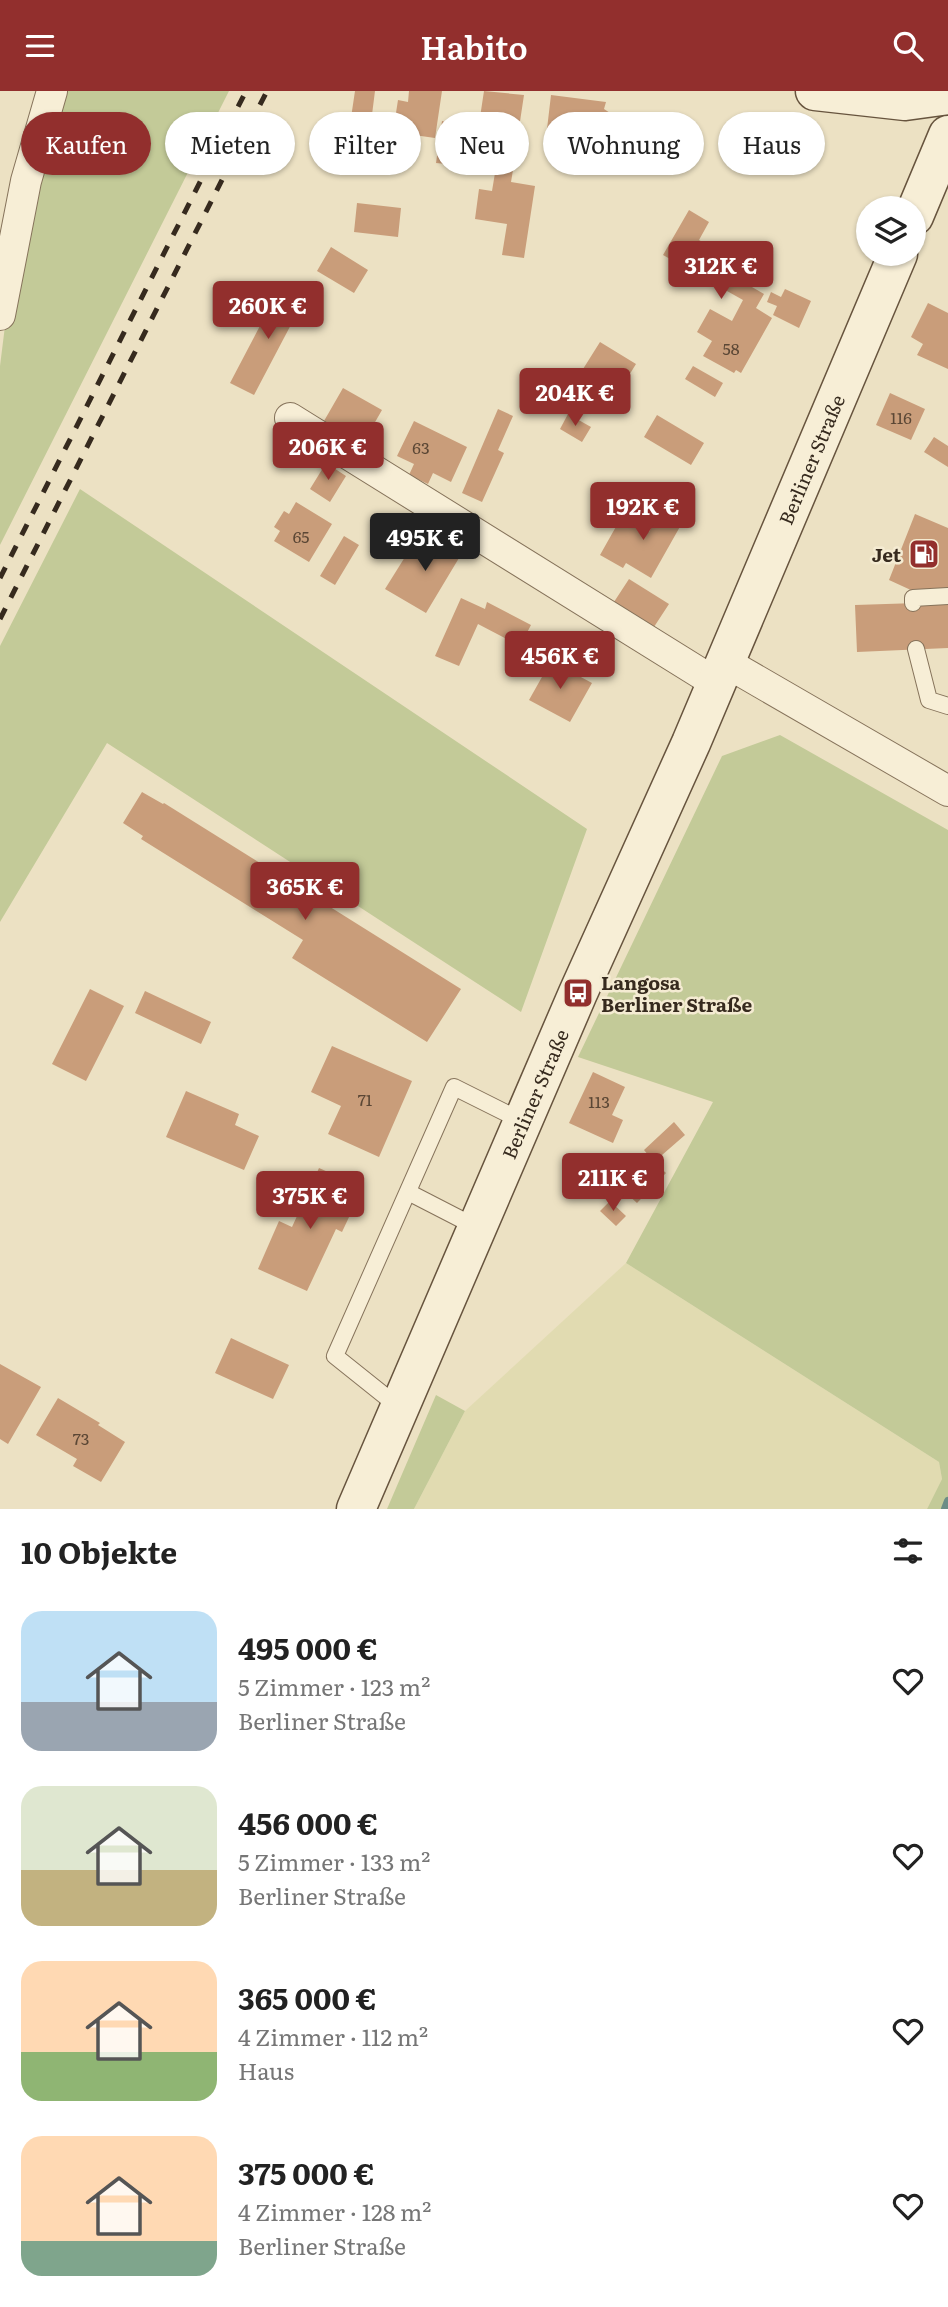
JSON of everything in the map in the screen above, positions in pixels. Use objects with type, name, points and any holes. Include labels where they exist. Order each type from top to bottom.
[{"type":"main road","points":[[815,91],[905,101],[948,95]]},
{"type":"main road","points":[[922,196],[948,135]]},
{"type":"main road","name":"Berliner Straße","points":[[356,1509],[578,993],[721,673],[893,266]]},
{"type":"street","points":[[0,315],[26,181],[52,91]]},
{"type":"street","points":[[290,418],[721,673],[948,791]]},
{"type":"lane","points":[[913,603],[913,599],[948,596]]},
{"type":"lane","points":[[916,649],[929,700],[948,706]]},
{"type":"lane","points":[[400,1408],[335,1356],[454,1087],[524,1122]]},
{"type":"lane","points":[[408,1192],[478,1227]]},
{"type":"shaded area","points":[[626,1263],[939,1462],[942,1479],[927,1509],[414,1509],[465,1411]]},
{"type":"green space","points":[[59,91],[229,91],[218,112],[165,112],[165,175],[187,175],[0,545],[0,366],[5,326],[40,175],[151,175],[151,112],[54,112]]},
{"type":"green space","points":[[80,489],[587,829],[521,1012],[107,743],[0,922],[0,646]]},
{"type":"green space","points":[[780,735],[948,830],[948,1509],[927,1509],[942,1479],[939,1462],[626,1263],[713,1102],[578,1057],[722,756]]},
{"type":"green space","points":[[436,1395],[465,1411],[414,1509],[387,1509]]},
{"type":"building","points":[[355,91],[375,91],[372,112],[352,112]]},
{"type":"building","points":[[409,91],[442,91],[439,112],[435,112],[435,138],[421,136],[421,112],[396,112],[398,100],[408,102]]},
{"type":"building","points":[[484,91],[524,95],[521,112],[481,112]]},
{"type":"building","points":[[551,95],[606,102],[604,109],[609,112],[549,112]]},
{"type":"building","points":[[495,175],[512,175],[511,182],[535,186],[524,258],[502,255],[507,224],[475,219],[479,189],[492,191]]},
{"type":"building","points":[[357,203],[401,208],[398,237],[354,232]]},
{"type":"building","points":[[689,210],[709,222],[699,240],[704,243],[697,255],[764,294],[756,308],[772,318],[741,373],[736,370],[734,373],[703,356],[712,341],[697,332],[710,309],[732,321],[743,300],[663,255]]},
{"type":"building","points":[[331,247],[368,270],[354,293],[317,271]]},
{"type":"building","points":[[281,286],[305,298],[254,395],[230,383]]},
{"type":"building","points":[[785,289],[811,301],[799,328],[773,315],[777,306],[767,302],[771,292],[781,297]]},
{"type":"building","points":[[928,303],[948,313],[948,369],[917,355],[923,344],[911,337]]},
{"type":"building","points":[[600,342],[636,364],[615,398],[578,377]]},
{"type":"building","points":[[693,366],[723,383],[715,397],[685,379]]},
{"type":"building","points":[[343,388],[382,410],[363,443],[324,421]]},
{"type":"building","points":[[890,393],[925,409],[911,440],[876,425]]},
{"type":"building","points":[[498,409],[513,416],[498,450],[504,453],[482,502],[462,493]]},
{"type":"building","points":[[568,414],[591,427],[582,442],[560,429]]},
{"type":"building","points":[[657,415],[704,443],[691,465],[644,437]]},
{"type":"building","points":[[414,421],[467,447],[451,482],[433,473],[428,484],[409,475],[414,464],[397,456]]},
{"type":"building","points":[[934,437],[948,446],[948,467],[924,452]]},
{"type":"building","points":[[326,463],[346,476],[330,502],[310,489]]},
{"type":"building","points":[[296,502],[332,524],[309,562],[274,541],[280,531],[274,527],[284,511],[289,514]]},
{"type":"building","points":[[664,504],[686,516],[651,578],[626,563],[623,568],[600,555],[622,516],[649,532]]},
{"type":"building","name":"Jet","points":[[915,514],[948,528],[948,589],[913,591],[889,580]]},
{"type":"building","points":[[444,535],[465,548],[426,613],[385,589],[415,541],[434,552]]},
{"type":"building","points":[[344,536],[359,545],[335,585],[320,576]]},
{"type":"building","points":[[629,579],[669,604],[652,630],[612,605]]},
{"type":"building","points":[[461,598],[485,609],[487,602],[531,625],[520,646],[478,624],[459,666],[435,656]]},
{"type":"building","points":[[948,602],[948,648],[857,652],[855,605]]},
{"type":"building","points":[[551,661],[592,683],[570,722],[529,700]]},
{"type":"building","points":[[142,792],[164,803],[461,989],[427,1042],[292,958],[303,940],[141,839],[143,836],[123,823]]},
{"type":"building","points":[[90,989],[124,1006],[86,1081],[52,1064]]},
{"type":"building","points":[[145,991],[211,1022],[201,1044],[135,1013]]},
{"type":"building","points":[[332,1046],[412,1081],[379,1157],[328,1134],[341,1106],[311,1092]]},
{"type":"building","points":[[593,1072],[625,1087],[612,1115],[623,1120],[613,1143],[569,1123]]},
{"type":"building","points":[[186,1091],[239,1114],[235,1125],[259,1136],[244,1170],[166,1137]]},
{"type":"building","points":[[674,1122],[685,1135],[654,1162],[644,1150]]},
{"type":"building","points":[[618,1158],[639,1178],[654,1162],[666,1173],[637,1203],[604,1173]]},
{"type":"building","points":[[319,1168],[355,1184],[350,1195],[358,1198],[342,1232],[336,1229],[307,1291],[258,1269],[279,1221],[292,1227]]},
{"type":"building","points":[[610,1201],[626,1216],[616,1226],[600,1211]]},
{"type":"building","points":[[231,1338],[289,1365],[273,1399],[215,1373]]},
{"type":"building","points":[[0,1364],[41,1387],[8,1444],[0,1439]]},
{"type":"building","points":[[58,1398],[100,1423],[98,1425],[125,1442],[101,1482],[73,1466],[77,1459],[36,1435]]},
{"type":"waterway","points":[[945,1509],[948,1501]]},
{"type":"railway","points":[[0,578],[246,91]]},
{"type":"railway","points":[[0,619],[267,91]]},
{"type":"place","name":"Jet","points":[[924,554]]},
{"type":"place","name":"Langosa Berliner Straße","points":[[578,993]]}]
